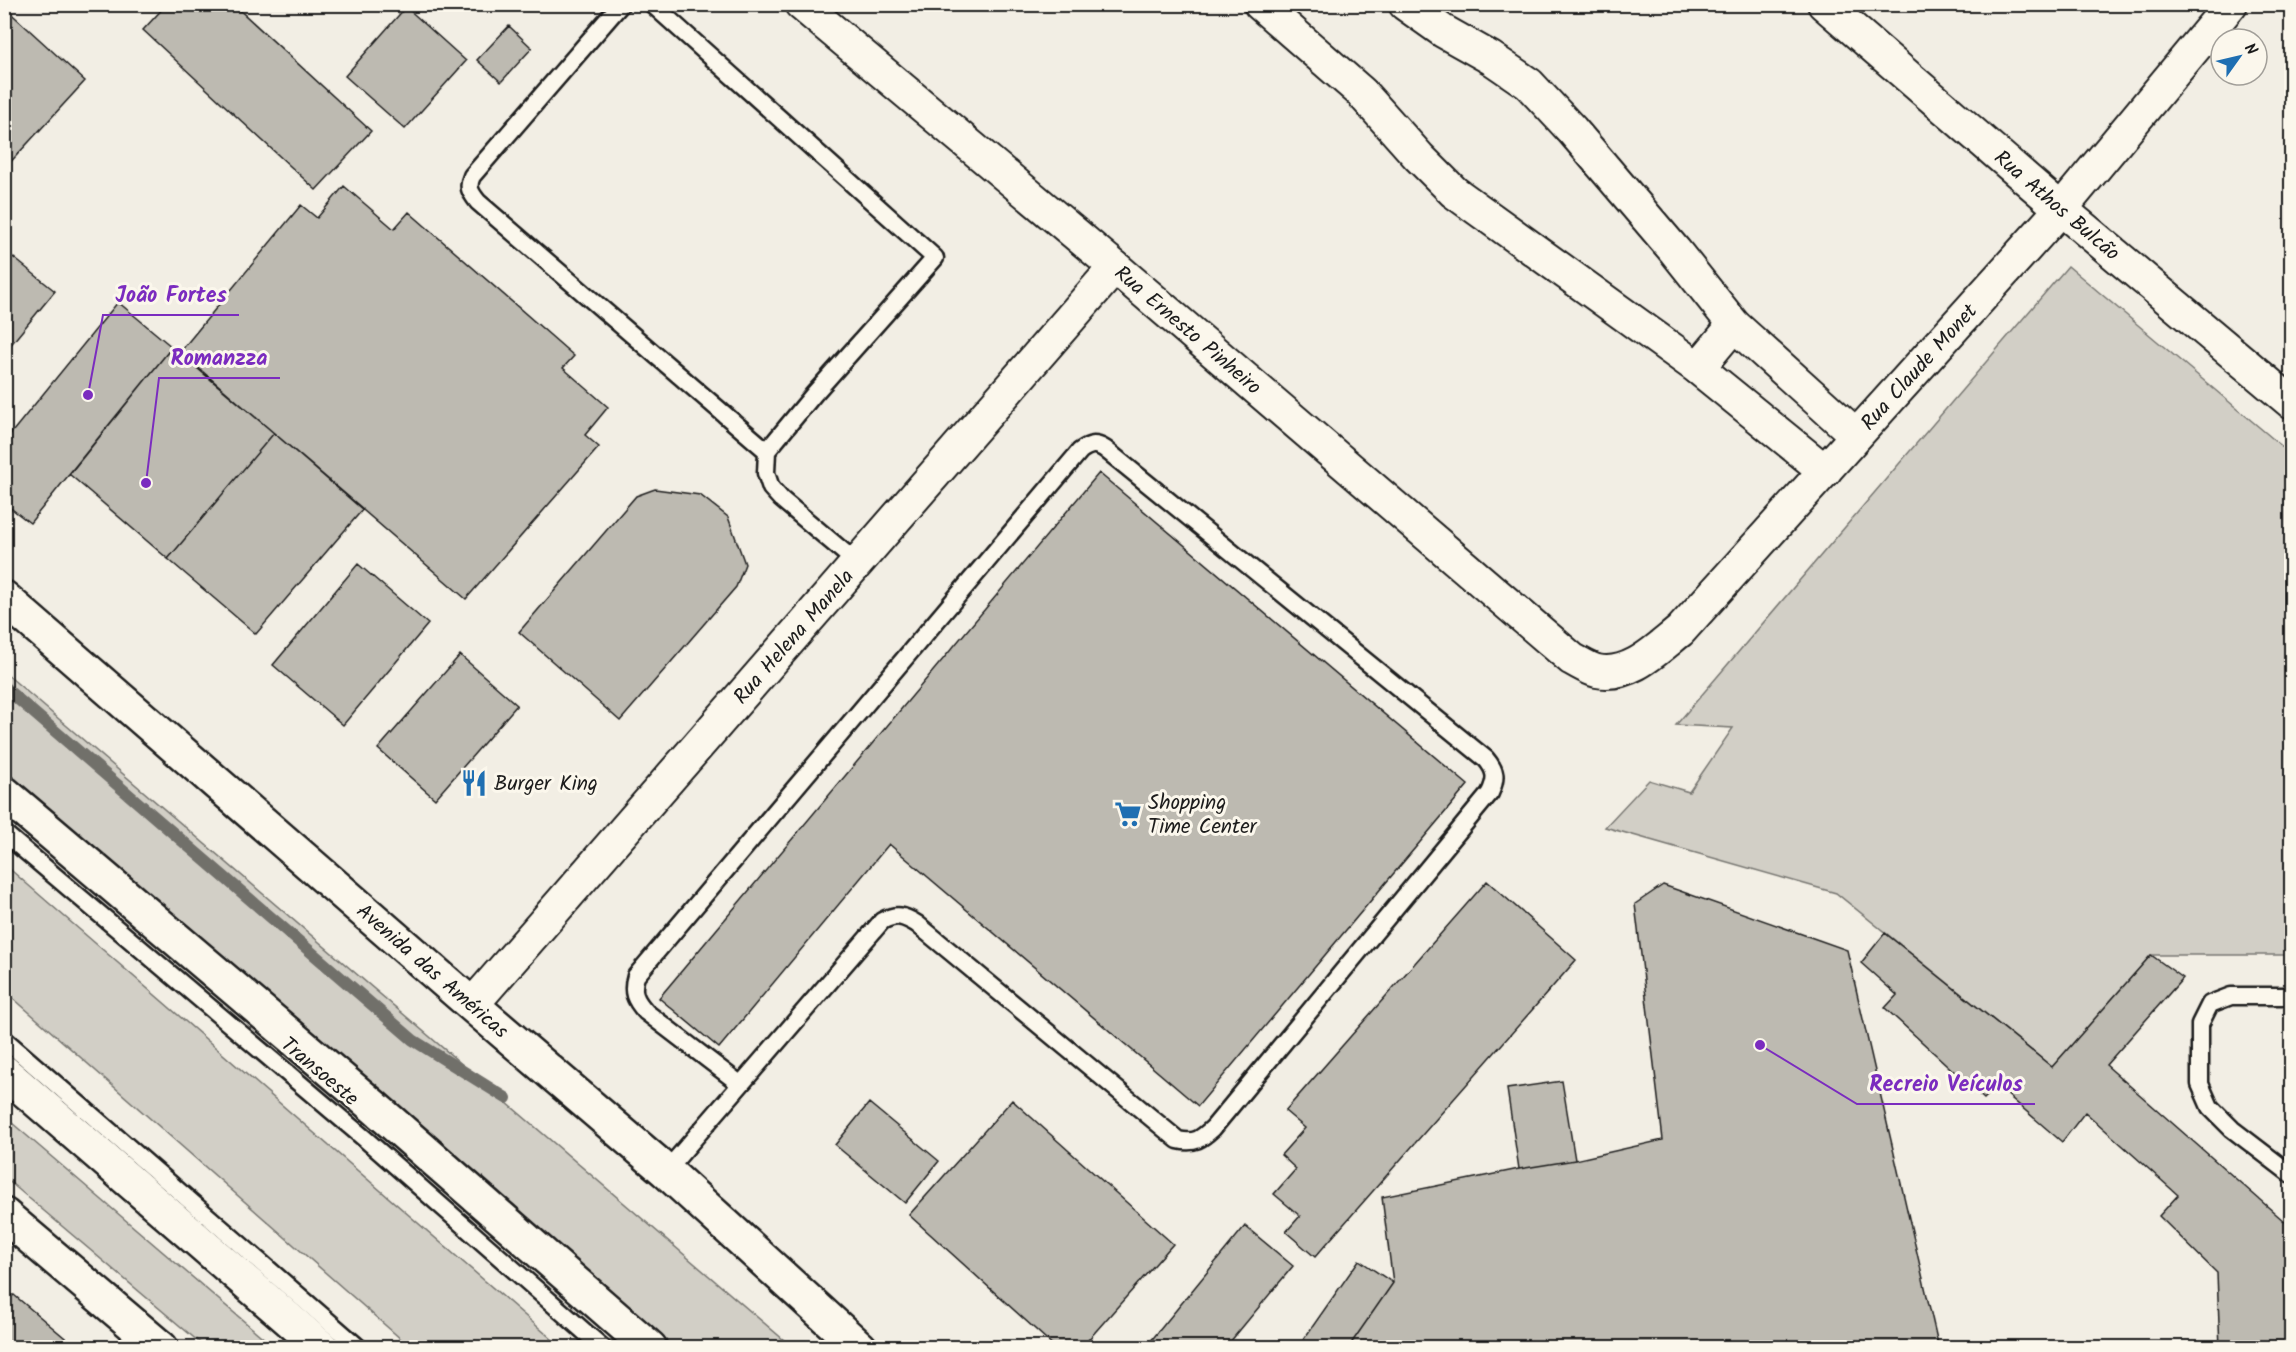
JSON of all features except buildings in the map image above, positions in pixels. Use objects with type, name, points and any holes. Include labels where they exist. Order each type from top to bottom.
[{"type":"main road","name":"Avenida das Américas","points":[[4,598],[666,1171],[860,1347]]},
{"type":"main road","points":[[4,793],[373,1106],[650,1347]]},
{"type":"main road","points":[[4,1072],[322,1347]]},
{"type":"main road","points":[[4,1215],[160,1347]]},
{"type":"street","name":"Rua Ernesto Pinheiro","points":[[801,4],[1115,267],[1572,659]]},
{"type":"street","points":[[1260,4],[1361,92],[1454,192],[1698,368],[1825,471]]},
{"type":"street","points":[[1405,4],[1443,31],[1491,58],[1529,84],[1579,138],[1734,325],[1856,435]]},
{"type":"street","name":"Rua Athos Bulcão","points":[[1824,4],[2061,209],[2292,403]]},
{"type":"street","name":"Rua Claude Monet","points":[[1572,659],[1598,671],[1625,669],[1648,656],[1680,631],[2061,209],[2231,4]]},
{"type":"street","name":"Rua Helena Manela","points":[[472,1005],[1115,267]]},
{"type":"street","points":[[1698,368],[1734,325]]},
{"type":"lane","points":[[621,4],[472,176],[468,185],[470,193],[767,451]]},
{"type":"lane","points":[[652,4],[935,258],[814,394],[767,451],[766,474],[771,488],[857,563]]},
{"type":"lane","points":[[666,1171],[882,921],[894,915],[905,917],[917,924],[1178,1140],[1189,1143],[1202,1138],[1213,1128],[1490,793],[1496,780],[1494,769],[1476,751],[1105,449],[1097,445],[1089,445],[1080,451],[636,976],[632,988],[636,1001],[646,1012],[740,1084]]},
{"type":"lane","name":"Transoeste","points":[[4,832],[364,1138],[603,1347]]},
{"type":"lane","points":[[2292,996],[2231,996],[2210,1004],[2200,1024],[2200,1084],[2210,1107],[2232,1129],[2292,1175]]},
{"type":"lane","points":[[4,1039],[359,1347]]},
{"type":"shaded area","points":[[2068,266],[2291,454],[2291,955],[2151,955],[2052,1067],[1836,893],[1605,827],[1649,780],[1689,792],[1733,728],[1676,725]]},
{"type":"shaded area","points":[[4,672],[792,1347],[668,1347],[5,778]]},
{"type":"shaded area","points":[[5,865],[561,1347],[410,1347],[5,991]]},
{"type":"shaded area","points":[[5,1117],[274,1347],[205,1347],[5,1178]]},
{"type":"waterway","points":[[4,687],[413,1040],[506,1098]]},
{"type":"place","name":"João Fortes","points":[[88,395]]},
{"type":"place","name":"Romanzza","points":[[146,483]]},
{"type":"place","name":"Burger King","points":[[474,783]]},
{"type":"place","name":"Shopping Time Center","points":[[1128,814]]},
{"type":"place","name":"Recreio Veículos","points":[[1760,1045]]}]
